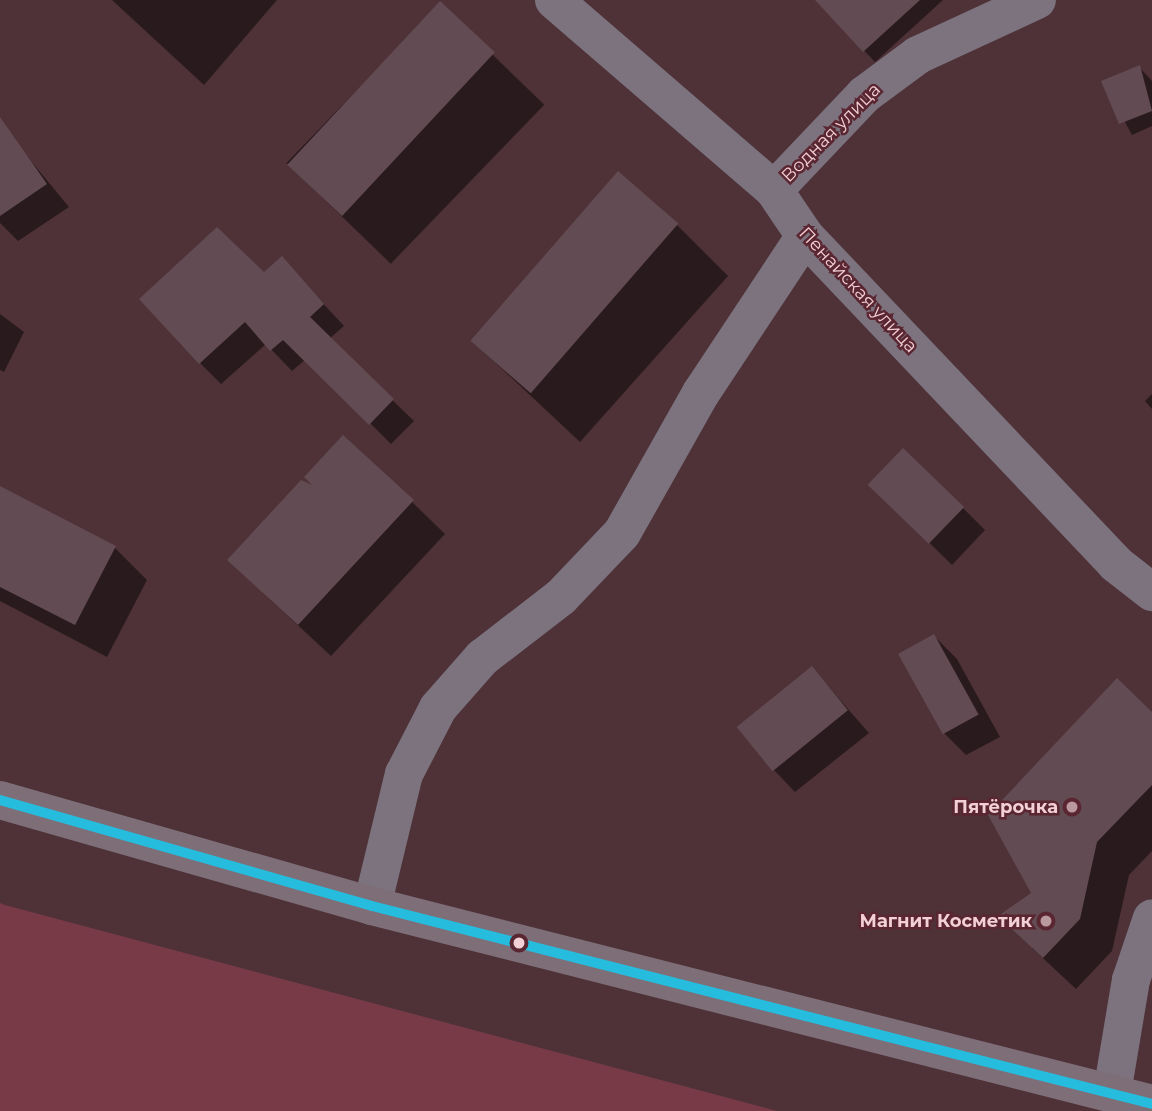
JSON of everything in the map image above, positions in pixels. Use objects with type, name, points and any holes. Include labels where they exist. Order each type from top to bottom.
[{"type":"highway","points":[[0,800],[372,906],[1152,1104]]},
{"type":"street","name":"Пенайская улица","points":[[554,0],[774,190],[805,236],[1116,564],[1152,592]]},
{"type":"street","name":"Водная улица","points":[[774,190],[864,95],[918,54],[1038,0]]},
{"type":"street","points":[[372,906],[404,774],[438,708],[482,658],[561,597],[622,533],[701,393],[805,236]]},
{"type":"street","points":[[1112,1093],[1131,980],[1152,918]]},
{"type":"shaded area","points":[[0,903],[5,905],[777,1111],[0,1111]]},
{"type":"building","points":[[815,0],[920,0],[863,52]]},
{"type":"building","points":[[440,1],[495,52],[342,216],[287,165]]},
{"type":"building","points":[[1140,65],[1152,111],[1119,124],[1101,81]]},
{"type":"building","points":[[0,117],[47,184],[0,216]]},
{"type":"building","points":[[618,171],[678,223],[531,393],[470,341]]},
{"type":"building","points":[[217,227],[264,272],[282,256],[324,304],[310,317],[394,399],[369,425],[283,340],[270,351],[245,322],[199,364],[139,299]]},
{"type":"building","points":[[343,435],[414,500],[298,625],[227,560],[301,480],[312,485],[304,477]]},
{"type":"building","points":[[903,448],[964,507],[929,544],[868,485]]},
{"type":"building","points":[[0,486],[116,546],[75,625],[0,587]]},
{"type":"building","points":[[934,634],[979,714],[943,734],[898,654]]},
{"type":"building","points":[[812,666],[848,710],[772,771],[737,727]]},
{"type":"building","points":[[1117,678],[1152,712],[1152,785],[1097,842],[1080,919],[1043,958],[998,916],[1031,893],[988,815]]},
{"type":"transit line","points":[[0,800],[372,906],[1152,1104]]},
{"type":"place","name":"Пятёрочка","points":[[1072,807]]},
{"type":"place","name":"Магнит Косметик","points":[[1046,921]]}]
